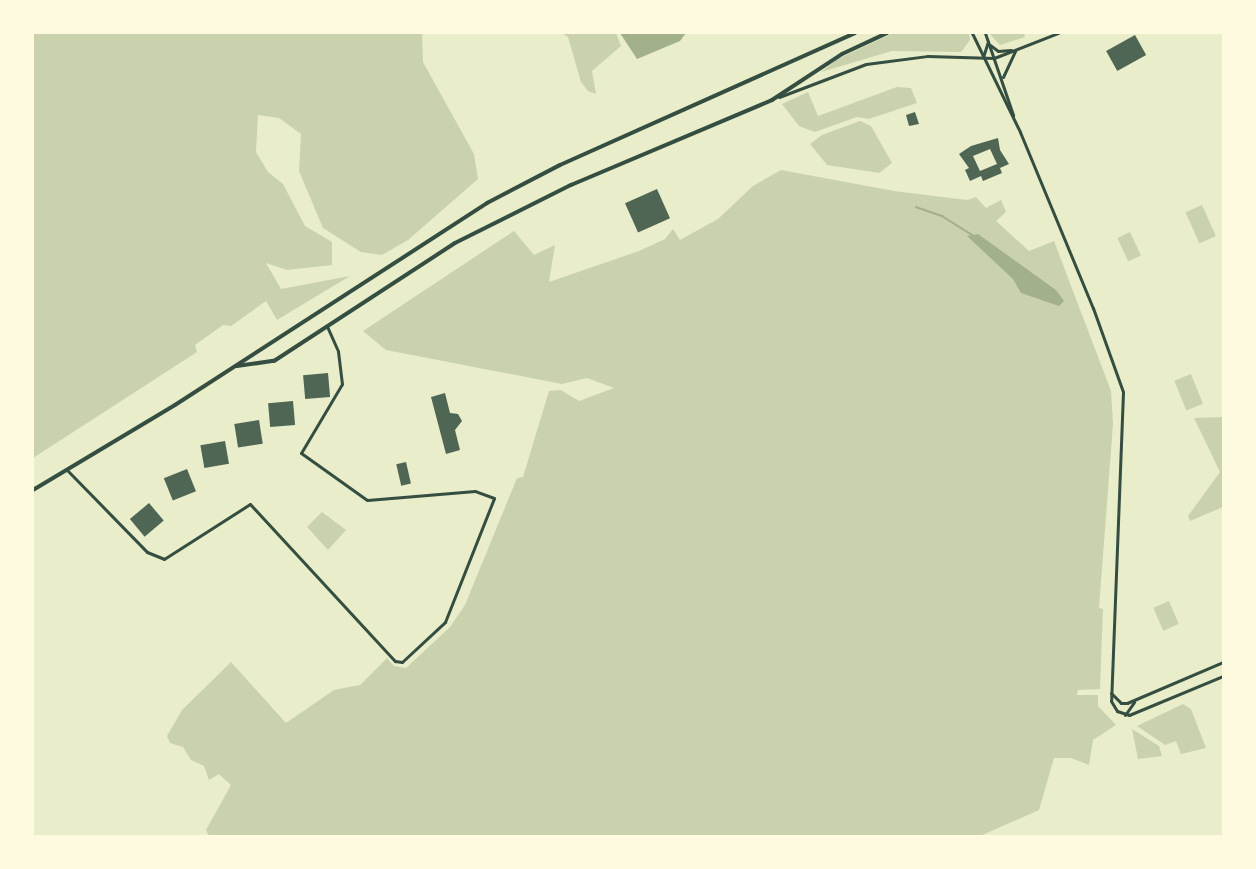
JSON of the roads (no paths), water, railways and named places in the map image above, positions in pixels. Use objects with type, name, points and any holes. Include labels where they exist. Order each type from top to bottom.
[{"type":"main road","points":[[33,490],[68,471],[235,367],[487,203],[560,165],[855,33]]},
{"type":"main road","points":[[235,367],[274,361],[455,243],[579,181],[771,100],[842,54],[887,33]]},
{"type":"street","points":[[972,33],[1014,119],[1096,315],[1123,392],[1125,424],[1110,691],[1113,706],[1125,715]]},
{"type":"street","points":[[985,33],[1003,79],[1014,119]]},
{"type":"street","points":[[771,100],[884,60],[994,58],[1058,33]]},
{"type":"street","points":[[983,57],[988,42]]},
{"type":"street","points":[[988,42],[998,51],[1016,50]]},
{"type":"street","points":[[1003,79],[1006,63],[1016,50]]},
{"type":"street","points":[[68,471],[147,552],[164,559],[250,504],[395,662],[402,662],[445,622],[494,498],[475,490],[367,500],[301,453],[342,384],[338,351],[327,326]]},
{"type":"street","points":[[1110,691],[1121,703],[1138,699],[1223,662]]},
{"type":"street","points":[[1125,715],[1223,676]]},
{"type":"street","points":[[1125,715],[1138,699]]},
{"type":"waterway","points":[[916,207],[942,216],[974,236]]}]
